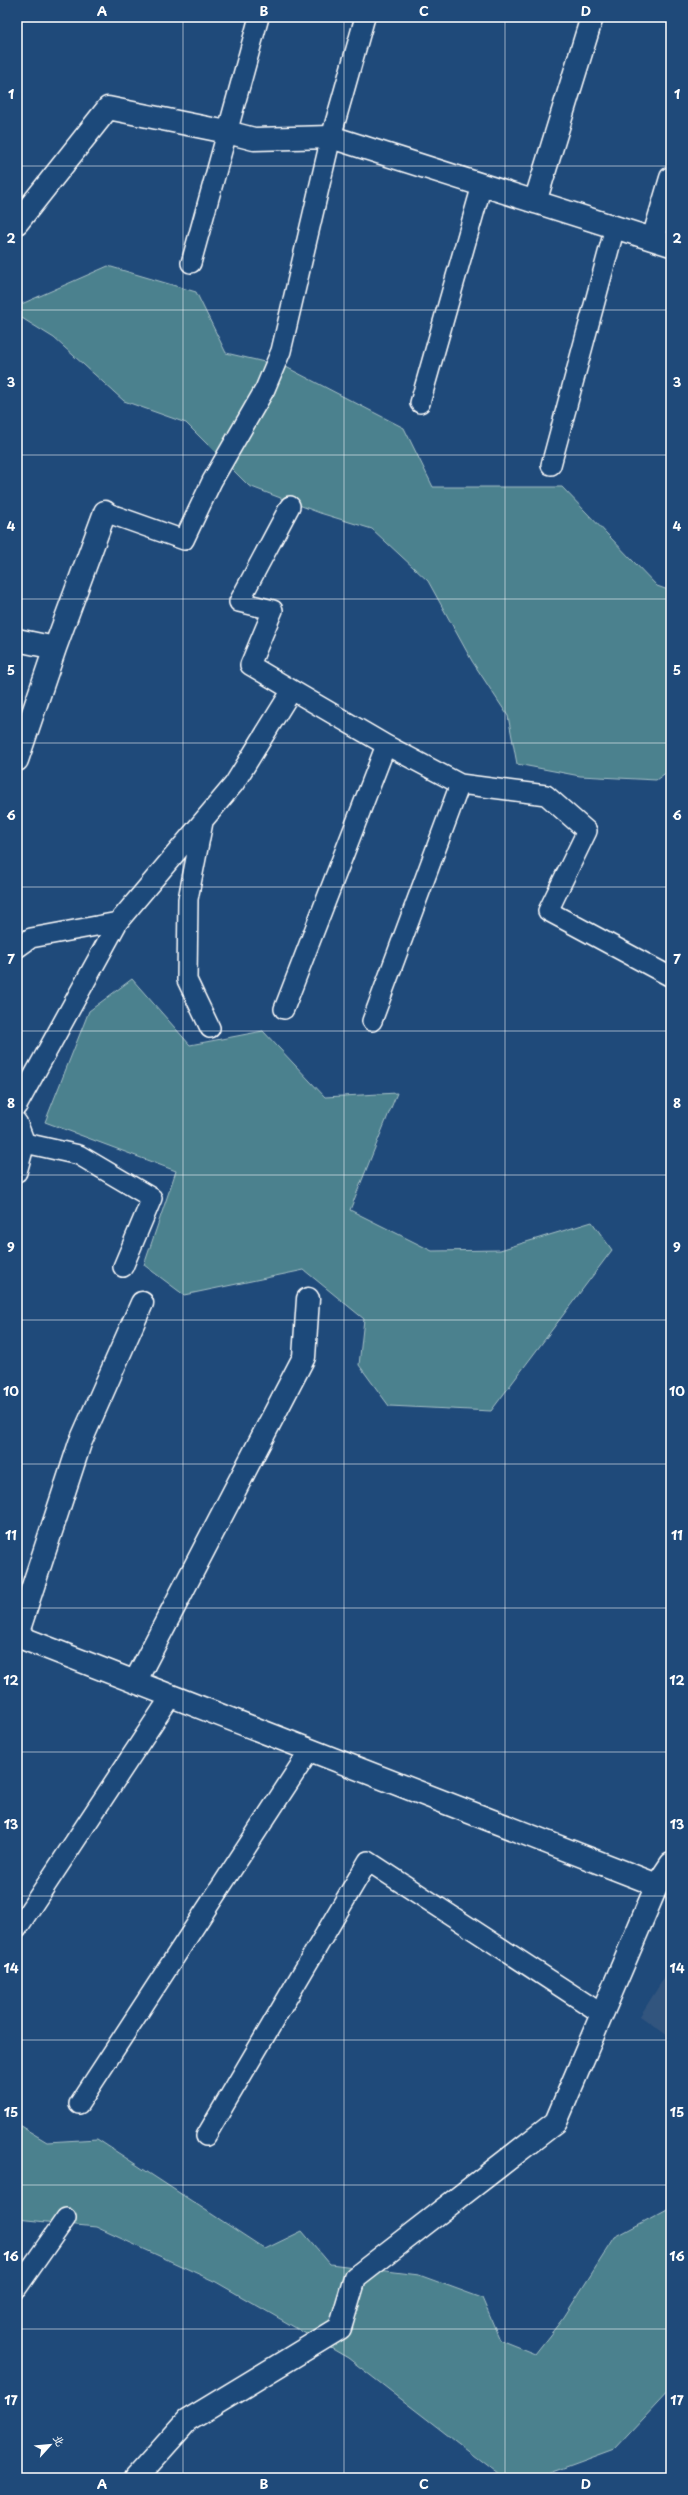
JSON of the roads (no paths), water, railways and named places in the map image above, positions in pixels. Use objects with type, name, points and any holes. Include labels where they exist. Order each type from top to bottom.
[{"type":"street","points":[[535,202],[592,17]]},
{"type":"street","points":[[17,223],[108,108],[227,132],[254,139],[331,137],[662,242],[671,178]]},
{"type":"street","points":[[17,760],[55,648],[105,512]]},
{"type":"street","points":[[17,640],[55,648]]},
{"type":"street","points":[[135,1682],[304,1356],[308,1299]]},
{"type":"street","points":[[142,1304],[80,1443],[17,1636],[657,1885]]},
{"type":"street","points":[[136,2478],[187,2421],[340,2328],[355,2278],[556,2122],[657,1885],[671,1864]]},
{"type":"lane","points":[[192,263],[259,17]]},
{"type":"lane","points":[[105,512],[184,540],[212,482],[265,389],[281,352],[331,137],[366,17]]},
{"type":"lane","points":[[420,403],[482,185]]},
{"type":"lane","points":[[551,465],[615,227]]},
{"type":"lane","points":[[290,506],[239,602],[273,610],[250,666],[386,746],[460,784],[546,795],[587,832],[548,911],[671,977]]},
{"type":"lane","points":[[17,1106],[118,922],[234,784],[292,690]]},
{"type":"lane","points":[[284,1009],[386,746]]},
{"type":"lane","points":[[372,1021],[460,784]]},
{"type":"lane","points":[[203,821],[188,900],[187,980],[210,1028]]},
{"type":"lane","points":[[17,948],[31,938],[118,922]]},
{"type":"lane","points":[[17,1122],[21,1140],[17,1172]]},
{"type":"lane","points":[[21,1140],[79,1155],[152,1198],[122,1267]]},
{"type":"lane","points":[[17,1929],[171,1696]]},
{"type":"lane","points":[[79,2104],[310,1750]]},
{"type":"lane","points":[[206,2136],[368,1861],[602,2014]]},
{"type":"lane","points":[[17,2288],[66,2218]]}]
